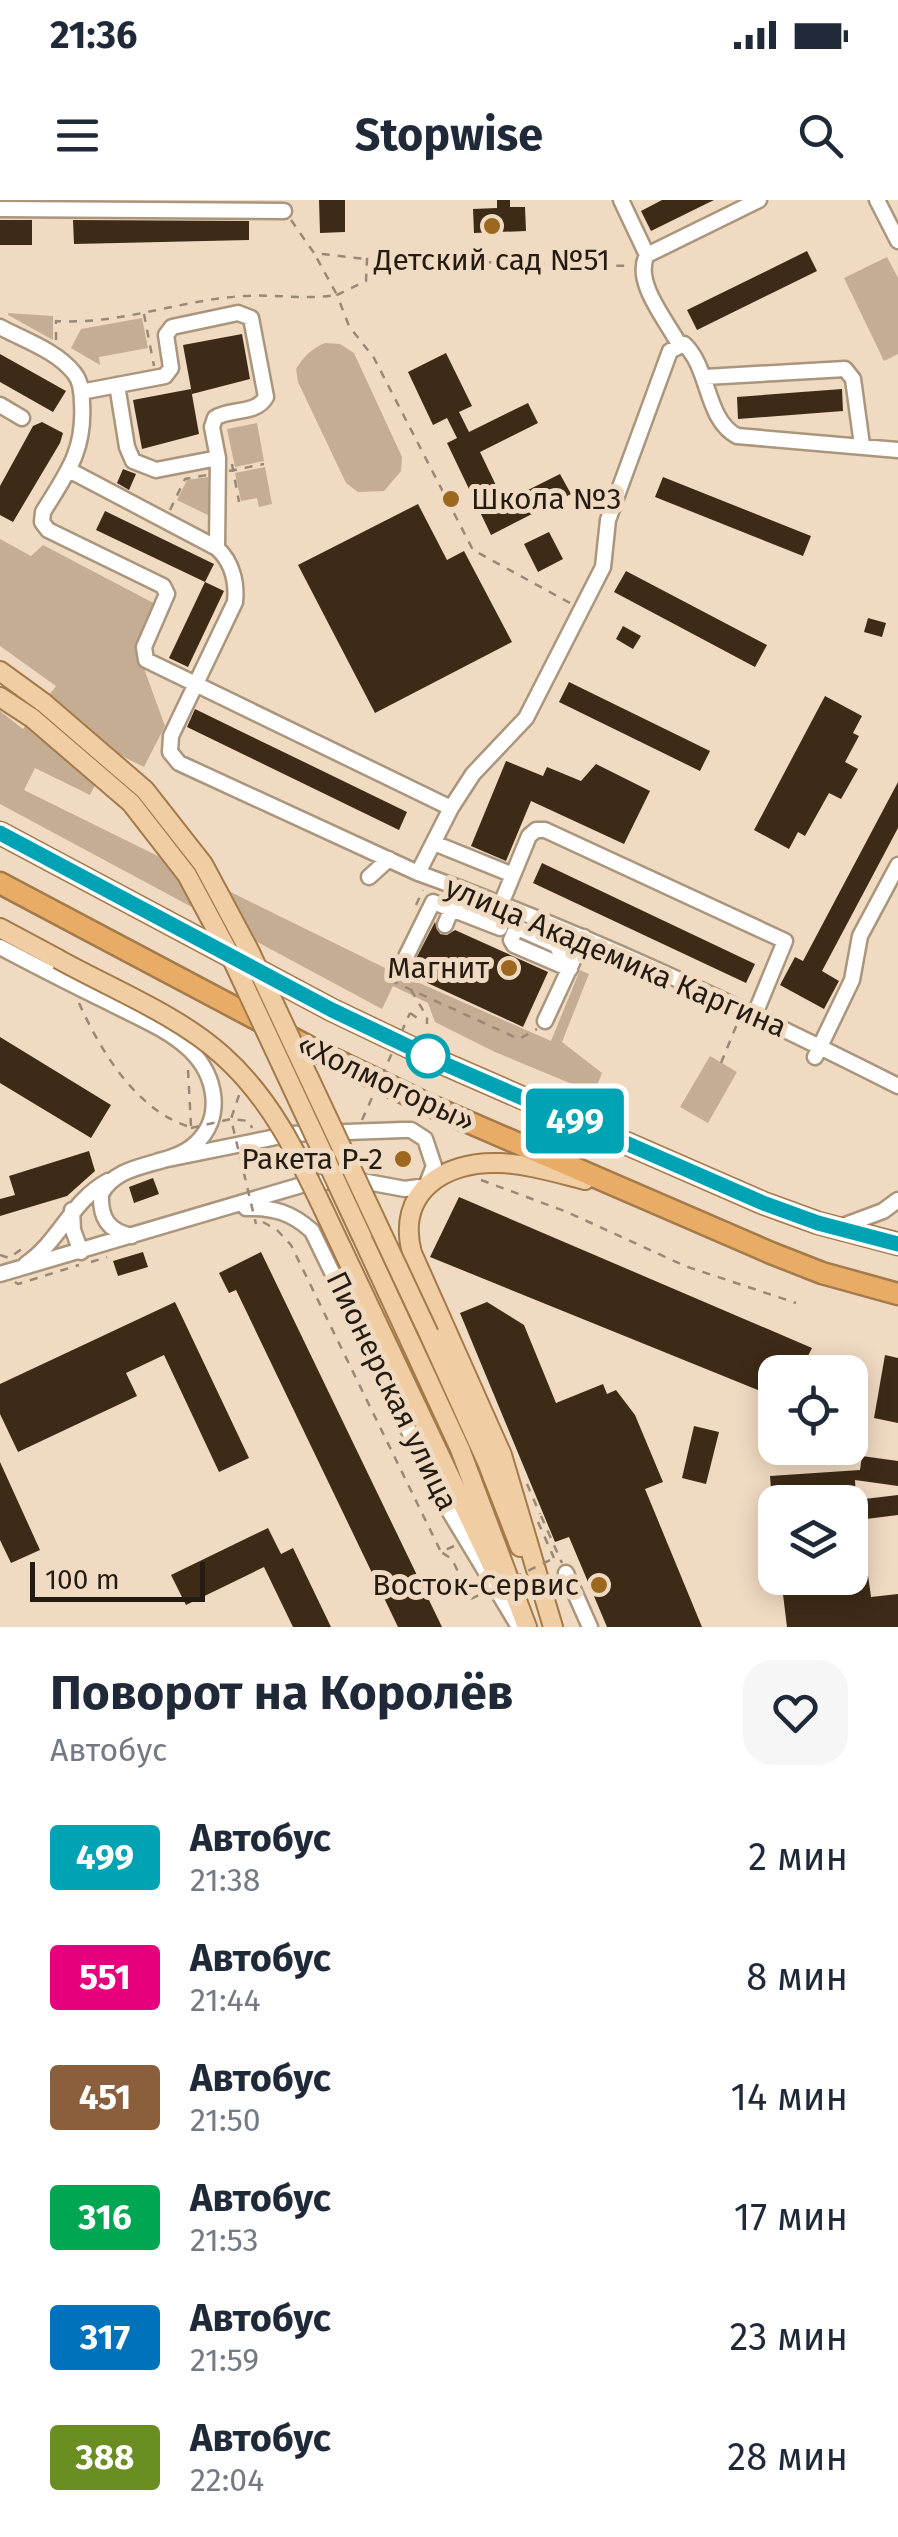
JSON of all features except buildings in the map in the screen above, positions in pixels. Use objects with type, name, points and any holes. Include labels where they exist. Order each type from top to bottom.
[{"type":"highway","name":"«Холмогоры»","points":[[0,833],[332,1010],[447,1065],[763,1203],[898,1244]]},
{"type":"highway","name":"«Холмогоры»","points":[[0,883],[313,1050],[429,1105],[822,1273],[898,1294]]},
{"type":"main road","points":[[0,671],[38,710]]},
{"type":"main road","points":[[0,697],[38,710]]},
{"type":"main road","name":"Пионерская улица","points":[[38,710],[144,790],[203,864],[250,950],[488,1462],[552,1627]]},
{"type":"main road","name":"Пионерская улица","points":[[38,710],[130,803],[187,874],[232,959],[468,1467],[523,1627]]},
{"type":"main road","points":[[0,824],[75,873]]},
{"type":"main road","name":"Пионерская улица","points":[[0,928],[186,1029],[220,1052],[270,1108],[292,1146],[523,1627]]},
{"type":"main road","points":[[552,1627],[502,1454],[412,1254],[409,1218],[426,1186],[456,1169],[500,1163],[550,1171],[638,1194]]},
{"type":"street","points":[[620,200],[644,261],[644,279],[679,344],[694,355],[722,424],[738,436],[898,450]]},
{"type":"street","points":[[644,261],[759,200]]},
{"type":"street","points":[[877,200],[898,240]]},
{"type":"street","points":[[0,209],[284,211]]},
{"type":"street","points":[[81,392],[165,376],[171,368],[166,334],[172,326],[238,313],[251,318],[266,397],[257,407],[214,418],[218,458],[217,548]]},
{"type":"street","points":[[0,327],[56,357],[77,376],[82,440],[43,512],[44,527],[164,586],[166,599],[144,647],[144,656],[150,663],[451,808]]},
{"type":"street","name":"улица Академика Каргина","points":[[679,344],[670,351],[608,520],[603,566],[526,718],[474,774],[451,808],[418,873],[584,937],[749,1012],[817,1052],[898,1086]]},
{"type":"street","points":[[705,377],[844,369],[853,379],[862,445]]},
{"type":"street","points":[[116,385],[134,461],[156,470],[218,458]]},
{"type":"street","points":[[0,405],[22,418]]},
{"type":"street","points":[[69,470],[217,548],[225,555],[234,578],[234,602],[171,736],[170,752],[179,763],[418,873]]},
{"type":"street","points":[[501,904],[529,836],[536,830],[546,830],[785,942],[749,1012]]},
{"type":"street","points":[[434,842],[513,875]]},
{"type":"street","points":[[369,877],[389,860]]},
{"type":"street","points":[[817,1052],[852,980],[860,936],[898,865]]},
{"type":"street","points":[[445,925],[460,888]]},
{"type":"street","points":[[397,969],[430,905],[438,902],[500,928]]},
{"type":"street","points":[[546,1021],[584,937]]},
{"type":"street","points":[[0,947],[172,1036],[206,1068],[214,1102],[208,1127],[194,1145],[95,1188],[72,1209],[44,1250],[7,1274]]},
{"type":"street","points":[[7,1274],[305,1184],[337,1179],[405,1189],[426,1186],[432,1176],[433,1156],[425,1139],[411,1130],[291,1134],[158,1161]]},
{"type":"street","points":[[114,1177],[101,1194],[103,1217],[110,1228],[132,1236]]},
{"type":"street","points":[[838,1228],[884,1210],[898,1200]]},
{"type":"street","name":"Пионерская улица","points":[[230,1208],[266,1207],[284,1212],[312,1231],[442,1499],[523,1627]]},
{"type":"street","points":[[72,1209],[72,1230],[81,1252]]},
{"type":"street","points":[[566,1573],[590,1627]]},
{"type":"path","points":[[284,211],[314,253],[337,295],[348,326],[374,358],[472,550],[580,609]]},
{"type":"path","points":[[314,253],[367,259],[644,261]]},
{"type":"path","points":[[56,357],[56,320],[87,323],[242,296],[337,295],[366,280],[367,259]]},
{"type":"path","points":[[144,313],[156,378]]},
{"type":"path","points":[[412,916],[424,886],[429,888]]},
{"type":"path","points":[[397,969],[394,982],[519,1039],[546,1021]]},
{"type":"path","points":[[411,990],[426,1024]]},
{"type":"path","points":[[94,1006],[77,998],[91,1029],[150,1108],[191,1128],[231,1119],[256,1224]]},
{"type":"path","points":[[721,1062],[749,1012]]},
{"type":"path","points":[[362,1120],[410,1013],[420,1020]]},
{"type":"path","points":[[187,1062],[191,1128]]},
{"type":"path","points":[[467,1174],[566,1212],[685,1266],[796,1303]]},
{"type":"path","points":[[245,1217],[261,1214],[263,1222],[290,1245],[440,1552],[452,1559],[471,1600],[554,1558],[525,1478]]},
{"type":"path","points":[[7,1274],[18,1284],[106,1257]]},
{"type":"path","points":[[538,1515],[566,1573]]},
{"type":"path","points":[[440,1552],[455,1545]]},
{"type":"shaded area","points":[[887,257],[898,278],[898,354],[884,361],[844,278]]},
{"type":"shaded area","points":[[8,315],[53,316],[53,340]]},
{"type":"shaded area","points":[[142,318],[148,348],[99,357],[100,365],[71,348],[81,329]]},
{"type":"shaded area","points":[[325,343],[340,344],[354,353],[402,457],[401,471],[384,491],[358,492],[346,483],[298,382],[299,364]]},
{"type":"shaded area","points":[[257,423],[264,461],[235,467],[227,429]]},
{"type":"shaded area","points":[[265,467],[272,504],[259,507],[257,498],[241,501],[235,473]]},
{"type":"shaded area","points":[[208,477],[210,516],[177,500],[187,480]]},
{"type":"shaded area","points":[[0,539],[31,556],[43,545],[163,608],[139,655],[165,726],[144,767],[112,751],[90,795],[35,768],[24,790],[383,967],[551,1041],[580,970],[589,974],[562,1042],[602,1073],[594,1093],[435,1022],[428,1003],[393,986],[382,1009],[0,804],[0,711],[23,729],[56,686],[0,646]]},
{"type":"shaded area","points":[[710,1056],[737,1072],[708,1123],[680,1107]]},
{"type":"bus line","name":"499","points":[[0,833],[332,1010],[447,1065],[763,1203],[818,1223],[898,1244]]},
{"type":"place","name":"Детский сад №51","points":[[492,226]]},
{"type":"place","name":"Школа №3","points":[[451,499]]},
{"type":"place","name":"Магнит","points":[[509,968]]},
{"type":"place","name":"Ракета Р-2","points":[[403,1159]]},
{"type":"place","name":"Восток-Сервис","points":[[599,1585]]}]
